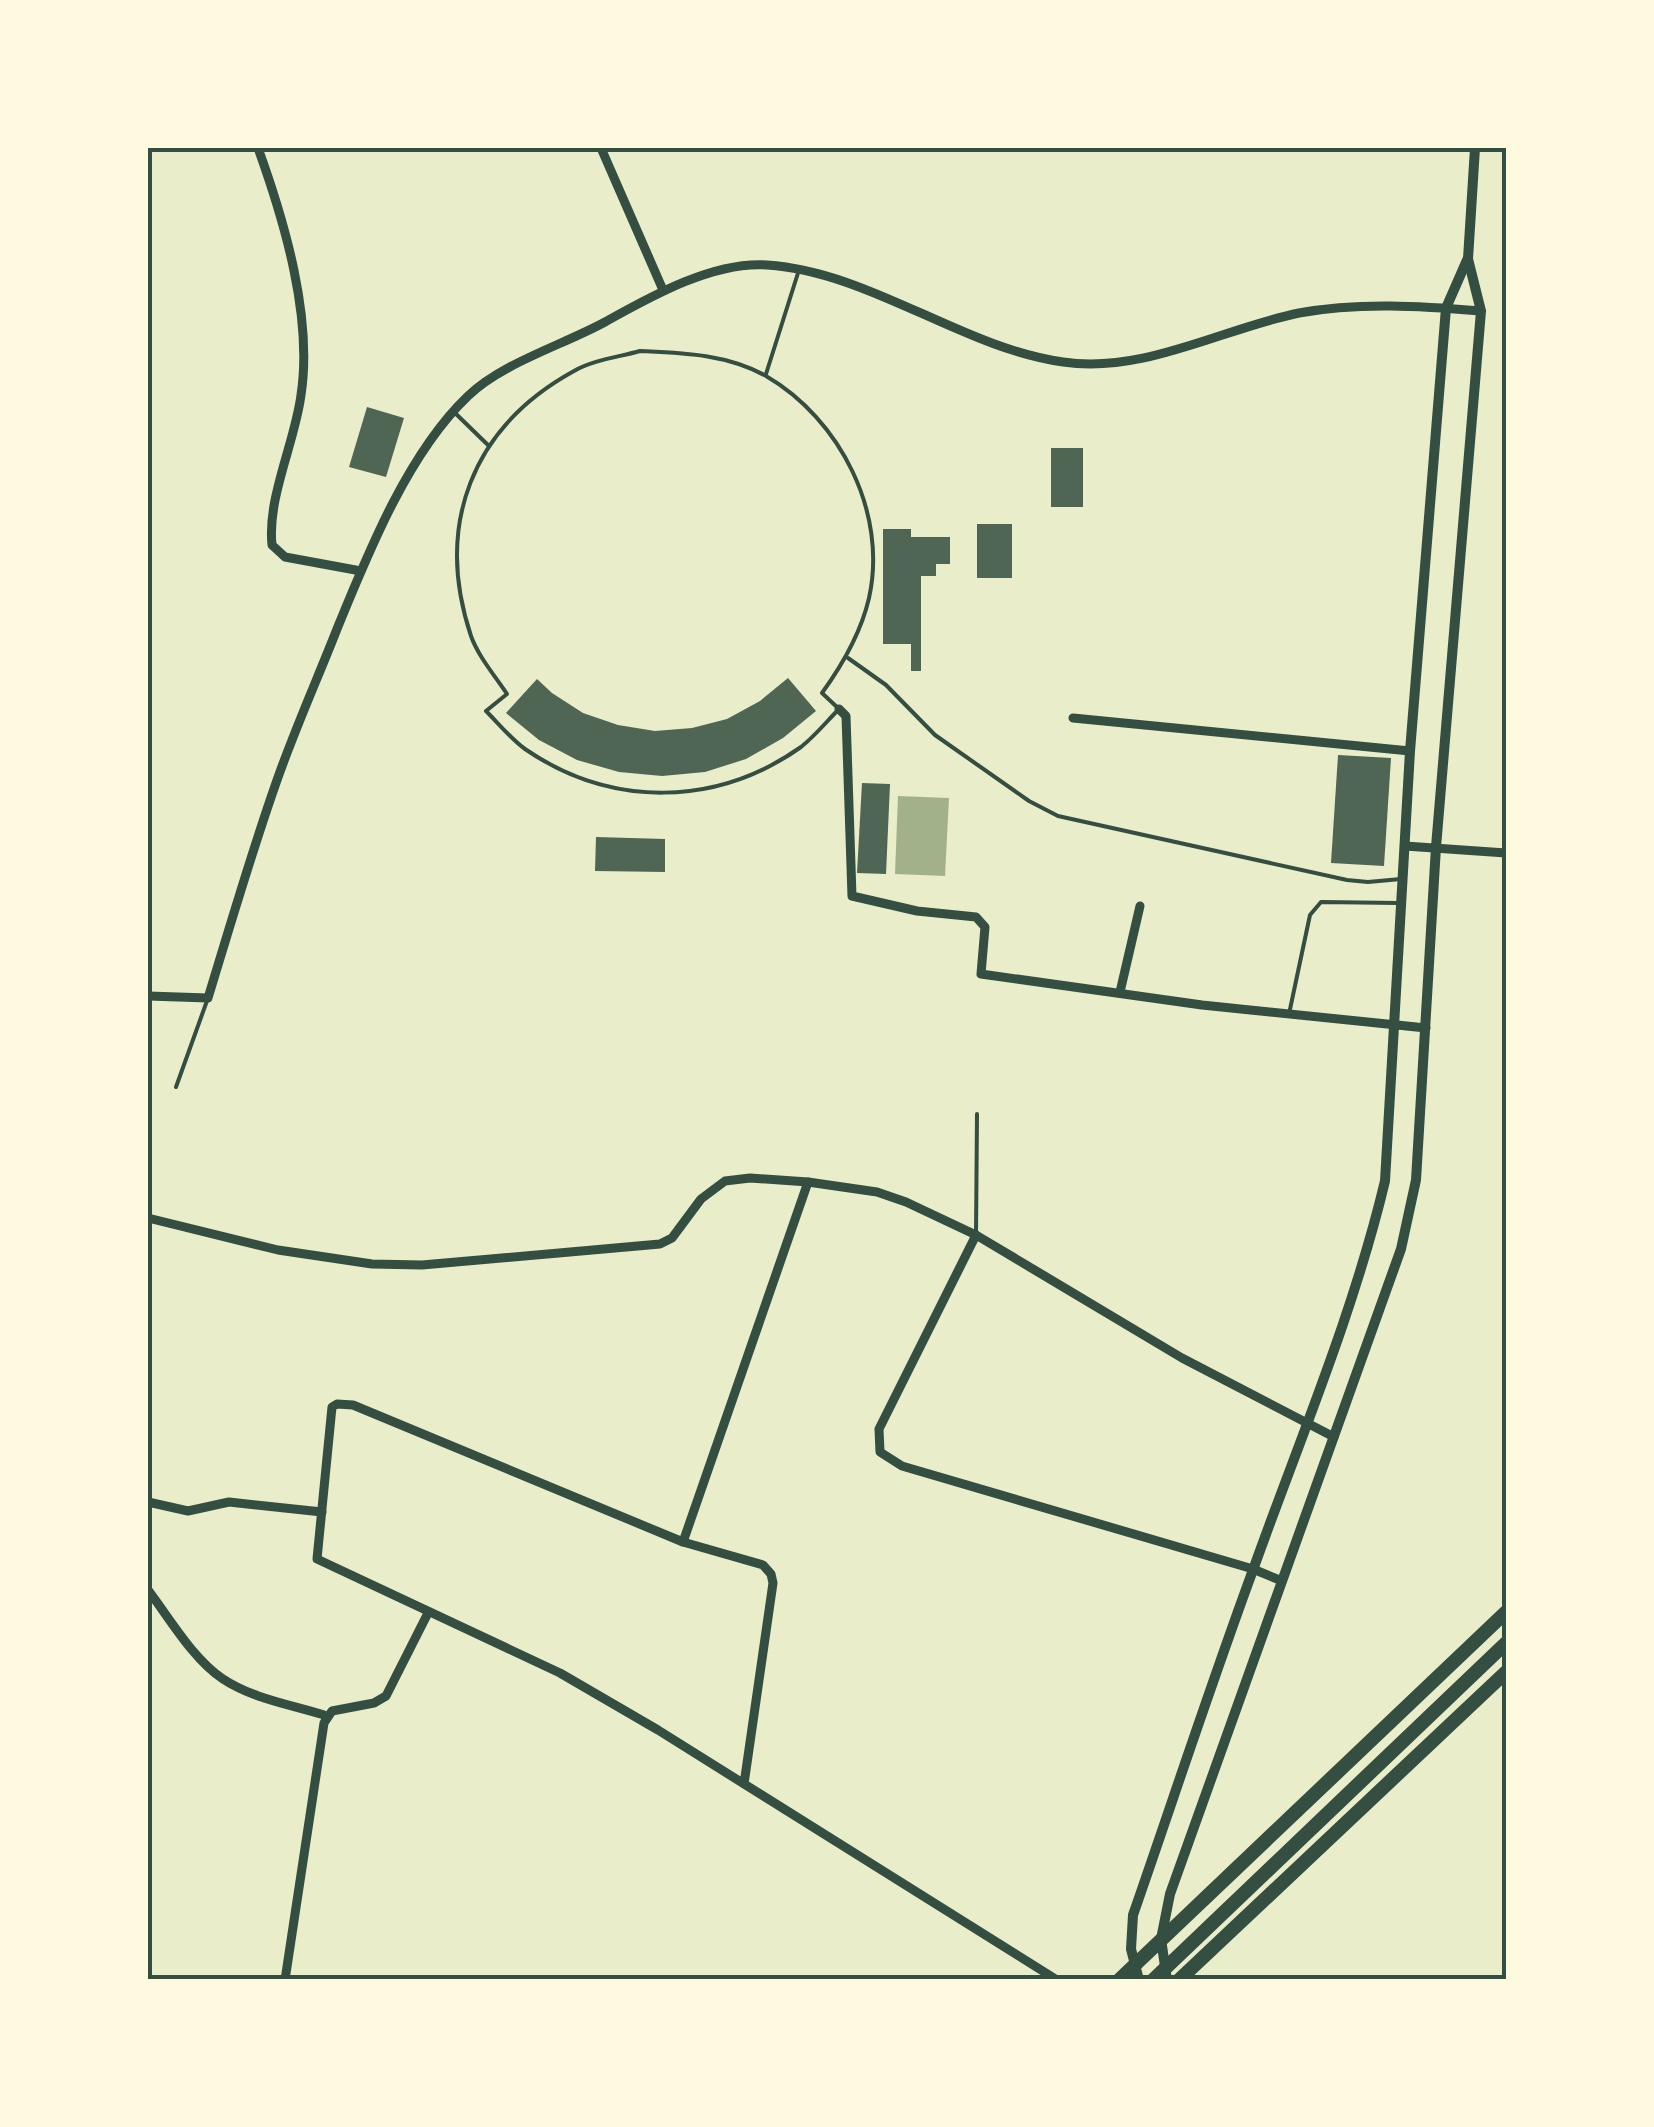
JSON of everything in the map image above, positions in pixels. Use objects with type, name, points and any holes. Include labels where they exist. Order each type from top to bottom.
[{"type":"highway","points":[[1119,1980],[1506,1612]]},
{"type":"highway","points":[[1153,1980],[1506,1643]]},
{"type":"highway","points":[[1178,1980],[1506,1672]]},
{"type":"street","points":[[258,148],[290,244],[304,368],[297,419],[272,518],[272,545],[285,558],[361,571]]},
{"type":"street","points":[[601,148],[662,290]]},
{"type":"street","points":[[1167,1980],[1160,1939],[1170,1894],[1401,1250],[1416,1180],[1436,848],[1481,311],[1468,259],[1475,148]]},
{"type":"street","points":[[1140,1980],[1131,1949],[1133,1915],[1253,1569],[1308,1424],[1373,1232],[1385,1182],[1410,751],[1446,308],[1468,259]]},
{"type":"street","points":[[148,996],[208,998],[276,781],[361,571],[428,442],[470,394],[662,290],[730,269],[762,264],[799,269],[846,283],[1022,352],[1064,362],[1132,362],[1246,327],[1344,307],[1481,311]]},
{"type":"street","points":[[839,708],[846,716],[852,896],[918,911],[976,917],[985,928],[981,974],[1426,1028]]},
{"type":"street","points":[[1074,718],[1410,751]]},
{"type":"street","points":[[1405,846],[1506,853]]},
{"type":"street","points":[[1120,992],[1140,906]]},
{"type":"street","points":[[148,1218],[278,1250],[372,1264],[422,1266],[660,1244],[672,1238],[715,1185],[725,1181],[750,1178],[808,1182],[877,1192],[976,1235],[1196,1366],[1334,1437]]},
{"type":"street","points":[[683,1542],[808,1182]]},
{"type":"street","points":[[976,1235],[879,1429],[880,1452],[902,1466],[1253,1569],[1282,1582]]},
{"type":"street","points":[[744,1784],[773,1582],[763,1565],[683,1542],[345,1404],[332,1407],[316,1559],[560,1674],[1056,1980]]},
{"type":"street","points":[[148,1502],[188,1512],[228,1502],[322,1512]]},
{"type":"street","points":[[148,1590],[210,1669],[224,1680],[326,1716]]},
{"type":"street","points":[[285,1980],[320,1732],[326,1716],[386,1696],[428,1613]]},
{"type":"lane","points":[[765,376],[799,269]]},
{"type":"lane","points":[[640,351],[704,354],[765,376],[817,416],[853,470],[872,532],[870,597],[848,658],[822,693],[839,708],[804,744],[761,772],[714,788],[664,794],[613,790],[565,773],[522,747],[486,712],[506,694],[472,640],[456,578],[460,514],[489,446],[524,404],[578,368],[640,351]]},
{"type":"lane","points":[[454,412],[489,446]]},
{"type":"lane","points":[[848,658],[886,685],[936,735],[1029,802],[1058,816],[1347,880],[1403,878]]},
{"type":"lane","points":[[1289,1014],[1310,915],[1322,902],[1402,903]]},
{"type":"lane","points":[[176,1087],[208,998]]},
{"type":"lane","points":[[976,1235],[977,1114]]},
{"type":"shaded area","points":[[898,796],[949,798],[945,876],[895,874]]},
{"type":"building","points":[[367,407],[404,418],[386,477],[349,467]]},
{"type":"building","points":[[1051,448],[1083,448],[1083,507],[1051,507]]},
{"type":"building","points":[[977,524],[1012,524],[1012,578],[977,578]]},
{"type":"building","points":[[883,529],[911,529],[911,537],[950,537],[950,564],[936,564],[936,576],[921,576],[921,671],[911,671],[911,644],[883,644]]},
{"type":"building","points":[[788,678],[816,711],[783,738],[746,759],[705,772],[662,776],[619,772],[577,760],[539,740],[506,713],[537,679],[583,713],[618,725],[655,731],[692,728],[727,719],[760,701]]},
{"type":"building","points":[[1338,755],[1391,758],[1384,866],[1331,863]]},
{"type":"building","points":[[862,783],[890,784],[886,874],[857,873]]},
{"type":"building","points":[[596,837],[665,839],[665,872],[595,871]]}]
